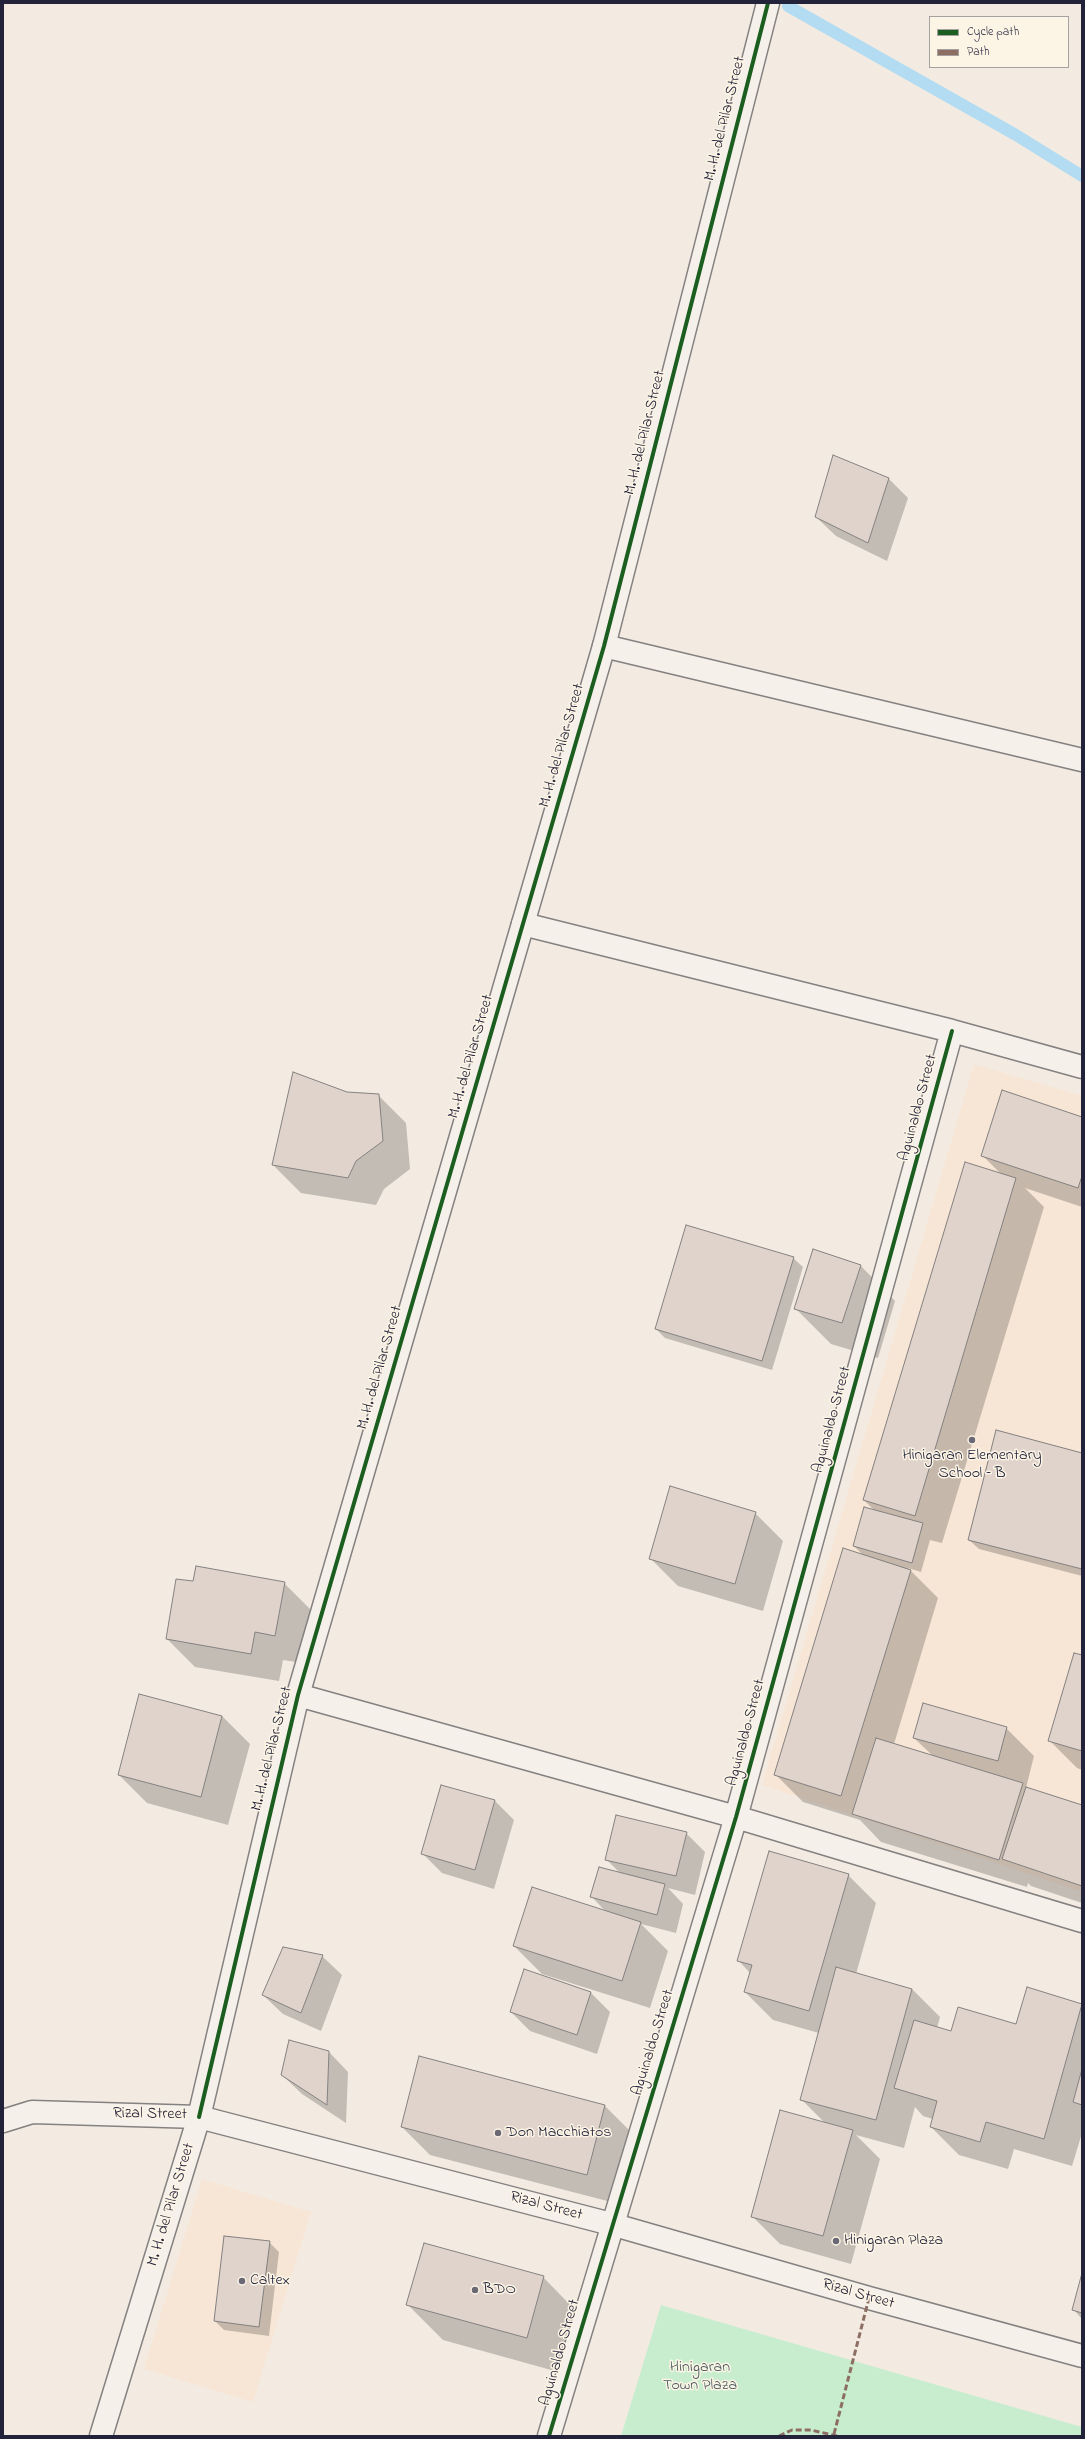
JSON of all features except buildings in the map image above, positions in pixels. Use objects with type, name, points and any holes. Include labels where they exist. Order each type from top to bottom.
[{"type":"main road","name":"M. H. del Pilar Street","points":[[101,2436],[198,2117],[298,1695],[604,646],[768,3]]},
{"type":"main road","points":[[604,646],[1082,760]]},
{"type":"main road","points":[[523,924],[952,1031],[1082,1067]]},
{"type":"main road","name":"Aguinaldo Street","points":[[549,2436],[611,2224],[736,1817],[952,1031]]},
{"type":"main road","points":[[298,1695],[736,1817],[1082,1921]]},
{"type":"main road","name":"Rizal Street","points":[[3,2121],[32,2112],[198,2117],[611,2224],[869,2298],[1082,2356]]},
{"type":"shaded area","name":"Hinigaran Elementary School – B","points":[[974,1064],[1082,1096],[1082,1892],[762,1785]]},
{"type":"shaded area","points":[[202,2179],[311,2212],[253,2402],[144,2369]]},
{"type":"green space","name":"Hinigaran Town Plaza","points":[[661,2305],[1082,2427],[1082,2436],[621,2436]]},
{"type":"waterway","points":[[788,6],[1016,135],[1082,176]]},
{"type":"marked path","points":[[834,2434],[869,2298]]},
{"type":"marked path","points":[[779,2436],[792,2430],[811,2430],[837,2436]]},
{"type":"cycle path","points":[[199,2117],[298,1695],[604,646],[768,3]]},
{"type":"cycle path","points":[[549,2436],[736,1817],[952,1031]]},
{"type":"place","name":"Hinigaran Elementary School – B","points":[[972,1440]]},
{"type":"place","name":"Don Macchiatos","points":[[498,2133]]},
{"type":"place","name":"Hinigaran Plaza","points":[[836,2241]]},
{"type":"place","name":"Caltex","points":[[242,2281]]},
{"type":"place","name":"BDO","points":[[475,2290]]}]
